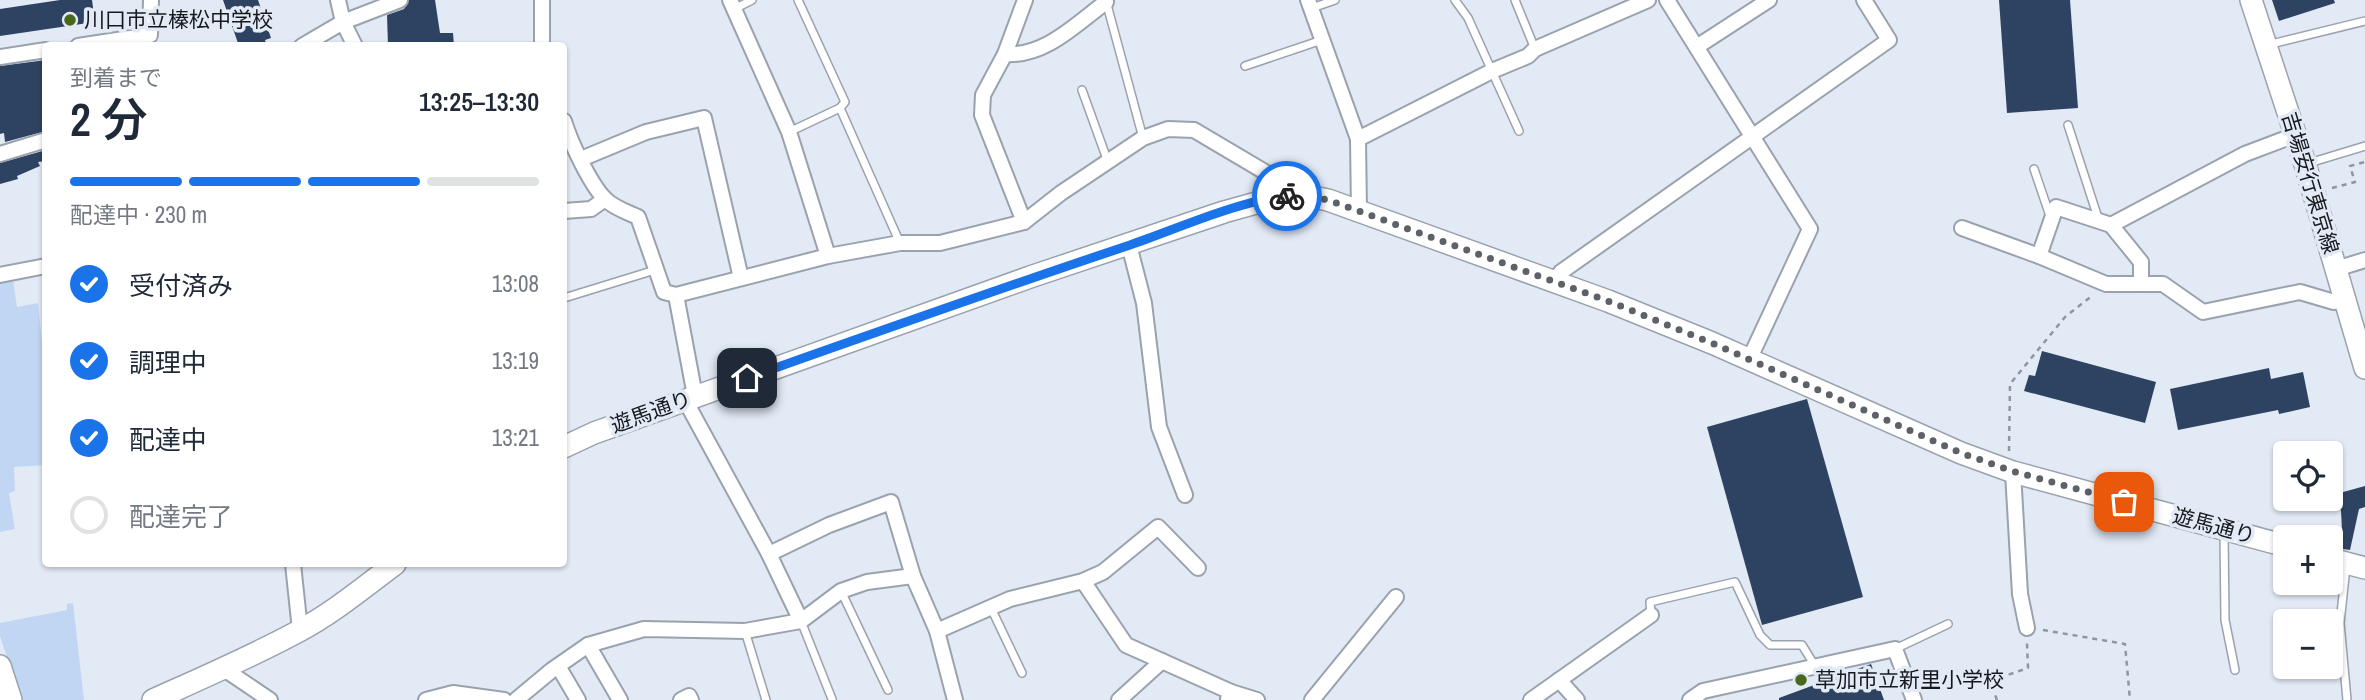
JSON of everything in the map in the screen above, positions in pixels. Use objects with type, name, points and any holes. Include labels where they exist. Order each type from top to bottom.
[{"type":"street","points":[[126,42],[150,40],[151,0]]},
{"type":"street","points":[[338,0],[343,22],[353,42]]},
{"type":"street","points":[[309,42],[343,22],[398,0]]},
{"type":"street","points":[[542,0],[542,42]]},
{"type":"street","points":[[1024,222],[982,115],[982,95],[1004,54],[1025,0]]},
{"type":"street","points":[[1358,139],[1492,71],[1528,56],[1535,49],[1648,0]]},
{"type":"street","points":[[1667,0],[1810,229],[1749,360]]},
{"type":"street","points":[[1698,47],[1769,0]]},
{"type":"street","points":[[1553,282],[1561,272],[1889,40],[1864,0]]},
{"type":"street","name":"吉場安行東京線","points":[[2250,0],[2305,164],[2365,368]]},
{"type":"street","points":[[1004,54],[1018,55],[1048,46],[1106,1]]},
{"type":"street","points":[[732,4],[789,132],[828,256]]},
{"type":"street","points":[[1309,4],[1358,139],[1359,212]]},
{"type":"street","points":[[0,57],[42,51]]},
{"type":"street","points":[[581,159],[646,132],[704,118],[741,278]]},
{"type":"street","points":[[567,138],[605,199],[638,217],[664,292],[676,295],[828,256],[900,243],[940,243],[1024,222],[1061,193],[1143,138],[1168,129],[1194,130],[1303,195]]},
{"type":"street","points":[[2105,223],[2245,154],[2295,135]]},
{"type":"street","points":[[0,154],[42,141]]},
{"type":"street","name":"遊馬通り","points":[[567,446],[690,398],[1020,281],[1274,198],[1303,195],[1328,200],[1608,301],[1961,453],[2012,471],[2273,542]]},
{"type":"street","points":[[567,211],[591,209],[605,199]]},
{"type":"street","points":[[2039,256],[2056,207],[2105,223],[2141,261],[2141,284]]},
{"type":"street","points":[[1962,228],[2106,284],[2163,284],[2203,312],[2300,292],[2334,302],[2344,300]]},
{"type":"street","points":[[1129,245],[1144,303],[1158,427],[1185,495]]},
{"type":"street","points":[[2336,269],[2365,260]]},
{"type":"street","points":[[0,275],[42,268]]},
{"type":"street","points":[[676,295],[690,398],[801,621]]},
{"type":"street","points":[[2012,471],[2020,594],[2027,628]]},
{"type":"street","points":[[768,554],[829,525],[891,502],[913,576],[937,631],[956,700]]},
{"type":"street","points":[[937,631],[1010,599],[1083,581],[1103,572],[1158,527],[1198,568]]},
{"type":"street","points":[[293,567],[300,630]]},
{"type":"street","points":[[153,700],[224,669],[300,630],[345,602],[391,567]]},
{"type":"street","points":[[516,700],[588,645],[644,629],[745,631],[801,621],[841,591],[867,582],[913,576]]},
{"type":"street","points":[[1083,581],[1126,645],[1229,696],[1258,700]]},
{"type":"street","points":[[1312,700],[1396,597]]},
{"type":"street","points":[[1531,700],[1651,615]]},
{"type":"street","points":[[588,645],[620,700]]},
{"type":"street","points":[[1690,700],[1703,691],[1719,694],[1816,667],[1895,649],[1914,700]]},
{"type":"street","points":[[1119,700],[1162,661]]},
{"type":"street","points":[[0,666],[11,700]]},
{"type":"street","points":[[558,666],[578,700]]},
{"type":"street","points":[[224,669],[271,700]]},
{"type":"street","points":[[1559,680],[1577,700]]},
{"type":"street","points":[[426,700],[453,693],[504,700]]},
{"type":"street","points":[[681,700],[689,696],[691,700]]},
{"type":"lane","points":[[732,4],[752,0]]},
{"type":"lane","points":[[789,132],[840,108],[845,102],[798,0]]},
{"type":"lane","points":[[1309,4],[1335,0]]},
{"type":"lane","points":[[1455,0],[1468,18],[1519,131]]},
{"type":"lane","points":[[1515,0],[1535,49]]},
{"type":"lane","points":[[1106,1],[1143,138]]},
{"type":"lane","points":[[2267,45],[2365,21]]},
{"type":"lane","points":[[1245,66],[1322,40]]},
{"type":"lane","points":[[1082,90],[1108,162]]},
{"type":"lane","points":[[840,108],[900,243]]},
{"type":"lane","points":[[2068,125],[2105,223]]},
{"type":"lane","points":[[2305,164],[2365,146]]},
{"type":"lane","points":[[2034,169],[2052,220]]},
{"type":"lane","points":[[567,297],[655,270]]},
{"type":"lane","points":[[2224,529],[2225,620],[2235,670]]},
{"type":"lane","points":[[2347,700],[2340,623],[2348,563]]},
{"type":"lane","points":[[1651,615],[1650,602],[1735,582],[1760,635],[1770,645],[1802,645],[1816,667]]},
{"type":"lane","points":[[841,591],[888,690]]},
{"type":"lane","points":[[991,608],[1022,673]]},
{"type":"lane","points":[[801,621],[832,699]]},
{"type":"lane","points":[[1895,649],[1948,624]]},
{"type":"lane","points":[[745,631],[766,700]]},
{"type":"path","points":[[2327,190],[2355,182],[2350,166],[2365,163]]},
{"type":"path","points":[[2012,471],[2008,442],[2010,384],[2065,317],[2106,284]]},
{"type":"path","points":[[1997,700],[1990,681],[2028,668],[2027,628],[2125,643],[2130,700]]},
{"type":"shaded area","points":[[13,281],[17,307],[38,303],[42,344],[42,465],[14,467],[15,491],[9,493],[15,529],[0,532],[0,284]]},
{"type":"shaded area","points":[[73,603],[84,700],[21,700],[0,636],[0,623],[67,610],[67,604]]},
{"type":"building","points":[[60,0],[92,0],[95,22],[0,36],[0,9]]},
{"type":"building","points":[[223,0],[258,0],[271,38],[266,42],[238,42]]},
{"type":"building","points":[[409,0],[435,0],[440,33],[453,33],[454,42],[388,42],[387,15],[404,9]]},
{"type":"building","points":[[1999,0],[2070,0],[2078,108],[2007,113]]},
{"type":"building","points":[[2272,0],[2334,0],[2335,3],[2279,21]]},
{"type":"building","points":[[42,61],[42,132],[5,142],[4,133],[0,134],[0,66]]},
{"type":"building","points":[[42,151],[42,162],[38,162],[40,166],[17,176],[18,179],[0,184],[0,163]]},
{"type":"building","points":[[2042,351],[2156,382],[2145,423],[2024,391],[2029,375],[2035,376]]},
{"type":"building","points":[[2269,368],[2271,379],[2303,372],[2310,407],[2279,414],[2278,410],[2178,430],[2170,389]]},
{"type":"building","points":[[1807,399],[1863,597],[1762,625],[1707,427]]},
{"type":"building","points":[[2365,486],[2365,507],[2359,509],[2350,550],[2343,549],[2343,492]]},
{"type":"building","points":[[1871,664],[1884,700],[1779,700],[1779,698]]},
{"type":"way so far","points":[[1287,196],[1303,195],[1328,200],[1608,301],[1712,343],[1961,453],[2012,471],[2124,502]]},
{"type":"place","name":"川口市立榛松中学校","points":[[70,20]]},
{"type":"place","name":"草加市立新里小学校","points":[[1801,680]]},
{"type":"route","points":[[747,378],[1033,276],[1224,212],[1287,196]]}]
